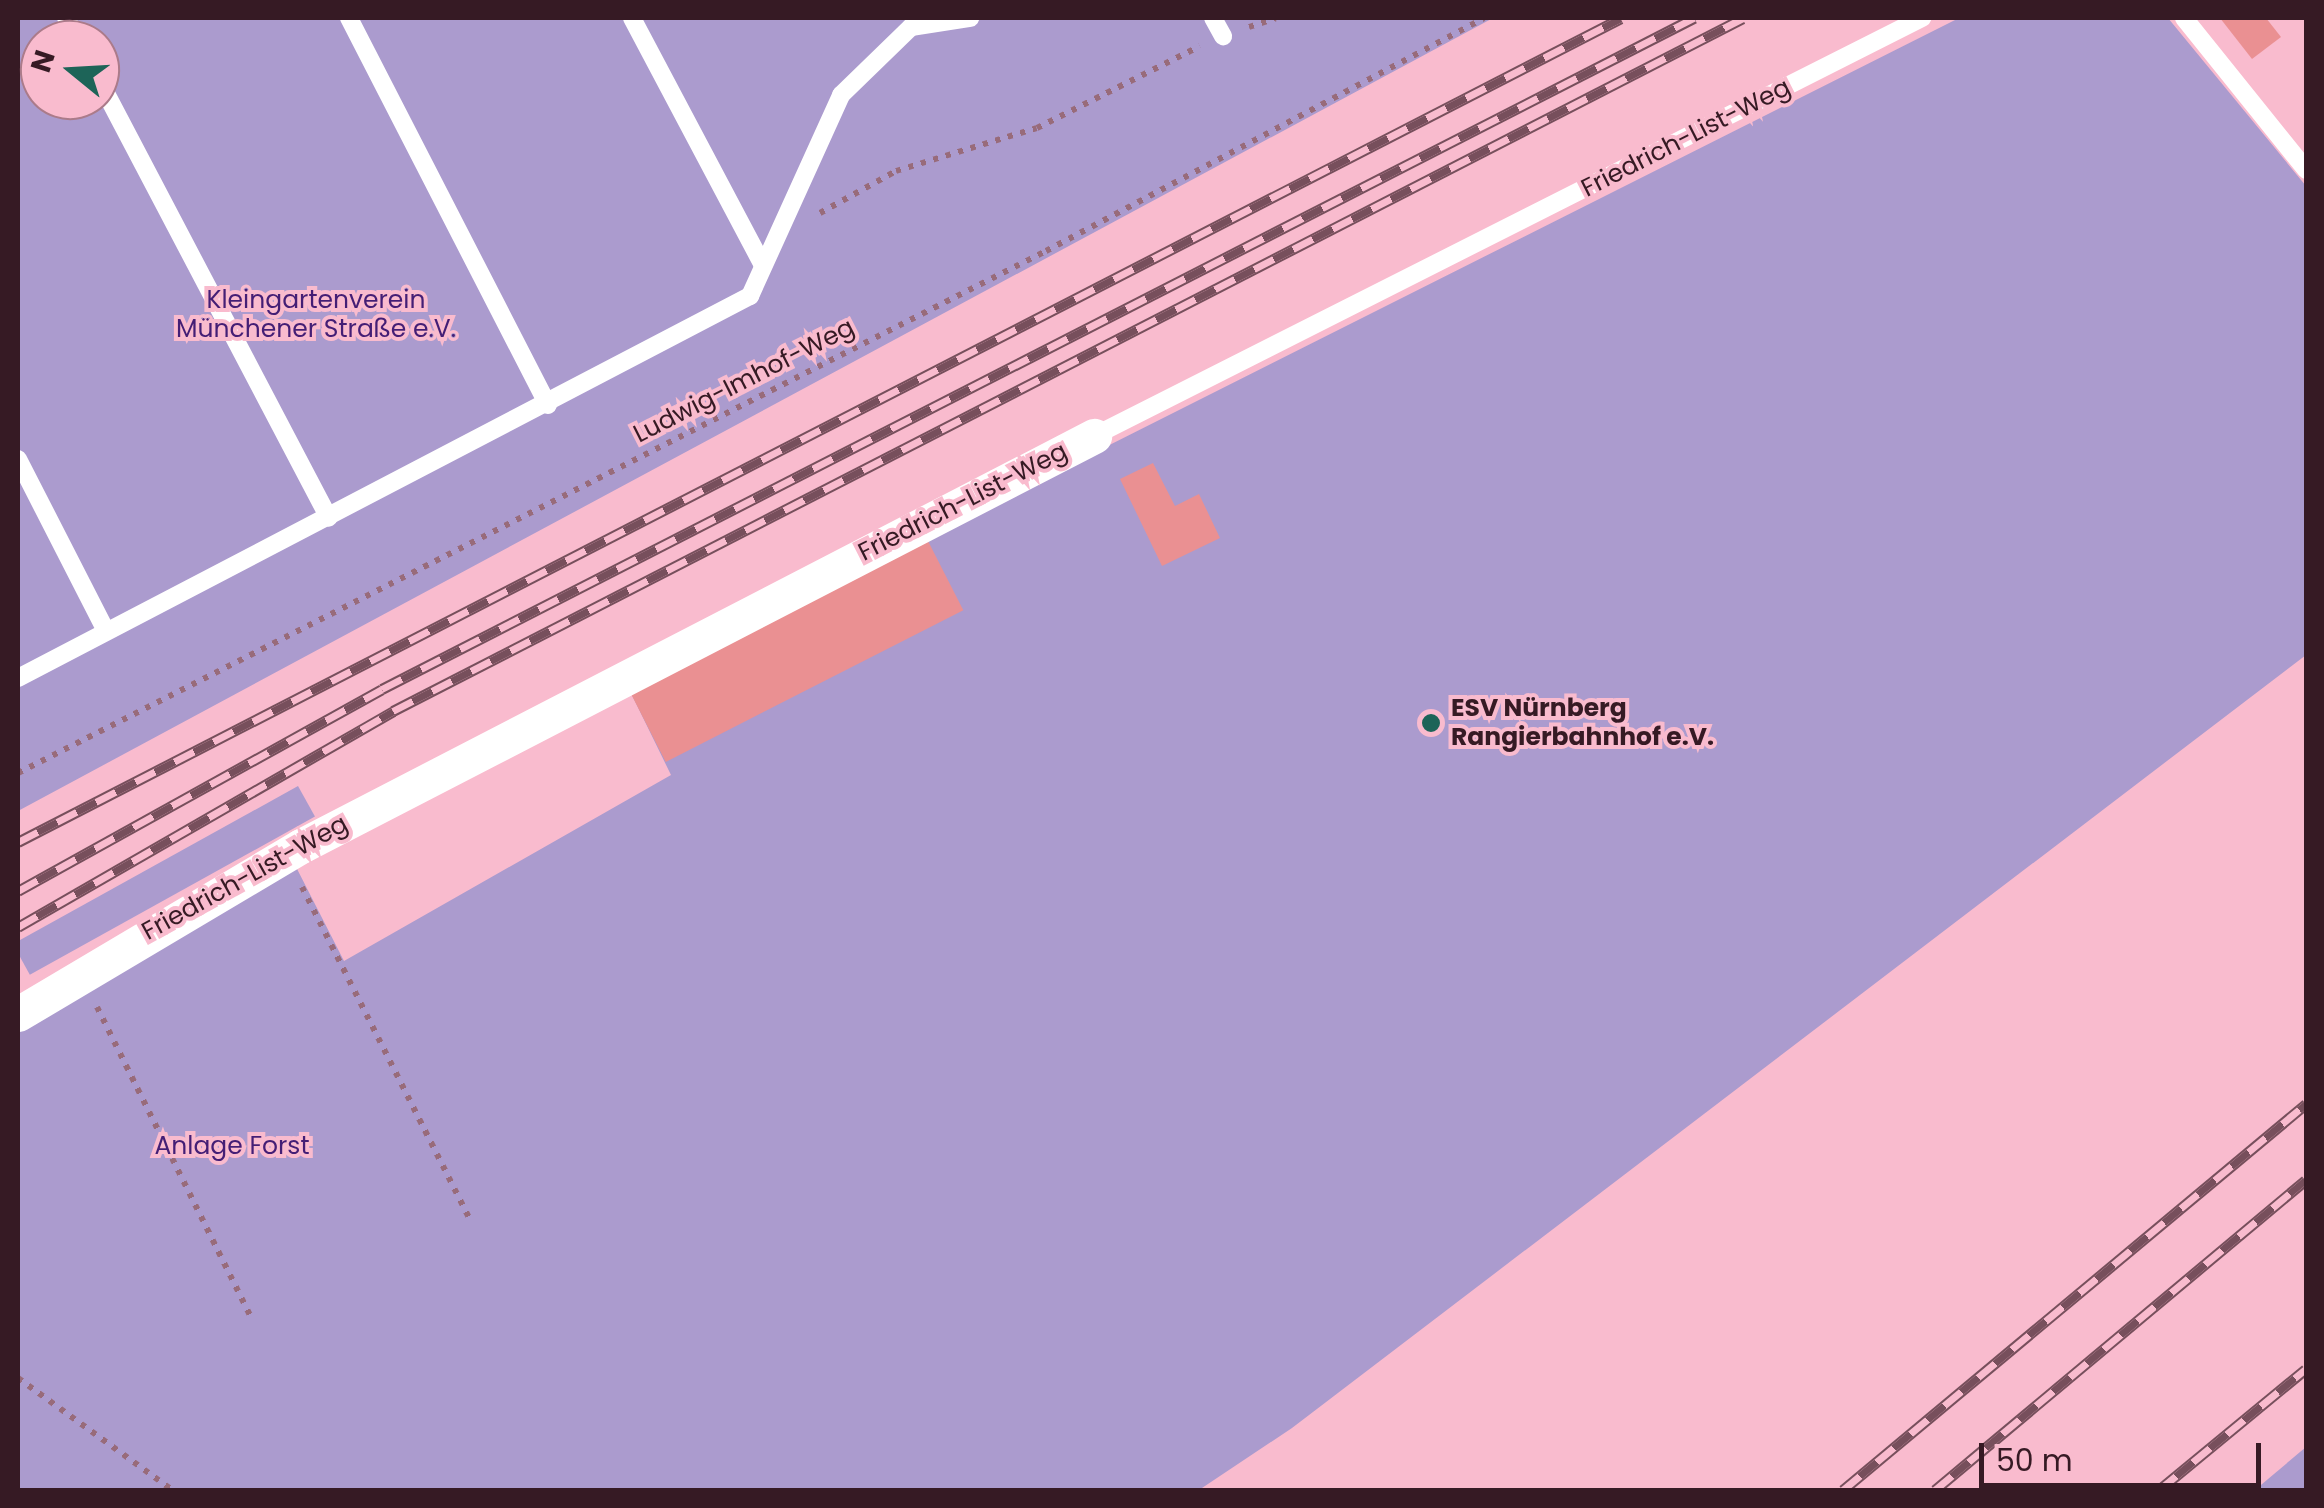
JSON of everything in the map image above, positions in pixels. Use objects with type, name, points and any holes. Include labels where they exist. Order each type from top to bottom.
[{"type":"street","name":"Friedrich-List-Weg","points":[[18,1014],[80,969],[284,855],[1094,436]]},
{"type":"lane","points":[[348,18],[548,405]]},
{"type":"lane","points":[[632,18],[763,265]]},
{"type":"lane","points":[[18,678],[548,405],[750,296],[841,96],[910,22],[970,18]]},
{"type":"lane","points":[[1213,18],[1223,36]]},
{"type":"lane","name":"Friedrich-List-Weg","points":[[1094,436],[1922,18]]},
{"type":"lane","points":[[2184,18],[2306,170]]},
{"type":"lane","points":[[120,120],[329,518]]},
{"type":"lane","points":[[18,460],[106,631]]},
{"type":"path","points":[[815,218],[896,171],[1037,128],[1223,36],[1276,18]]},
{"type":"path","name":"Ludwig-Imhof-Weg","points":[[18,774],[1046,252],[1484,18]]},
{"type":"path","points":[[284,855],[471,1221]]},
{"type":"path","points":[[80,969],[250,1315]]},
{"type":"path","points":[[18,1378],[172,1490]]},
{"type":"green space","name":"Kleingartenverein Münchener Straße e.V.","points":[[18,18],[1493,18],[18,811]]},
{"type":"green space","name":"ESV Nürnberg Rangierbahnhof e.V.","points":[[1959,18],[2168,18],[2306,186],[2306,655],[1292,1428],[1199,1490],[18,1490],[18,1033],[85,982],[294,863],[344,961],[671,775],[628,687]]},
{"type":"green space","points":[[298,786],[315,817],[30,975],[18,953],[18,941]]},
{"type":"green space","points":[[2306,1447],[2306,1490],[2255,1490]]},
{"type":"building","points":[[2220,18],[2266,18],[2281,37],[2252,59]]},
{"type":"building","points":[[1153,463],[1175,506],[1199,494],[1220,538],[1162,566],[1120,479]]},
{"type":"building","points":[[927,539],[963,610],[666,762],[629,691]]},
{"type":"railway","points":[[18,842],[1621,18]]},
{"type":"railway","points":[[18,891],[382,689],[1694,18]]},
{"type":"railway","points":[[18,927],[393,711],[1743,18]]},
{"type":"railway","points":[[1843,1490],[2306,1104]]},
{"type":"railway","points":[[1935,1490],[2306,1180]]},
{"type":"railway","points":[[2159,1490],[2306,1369]]},
{"type":"place","name":"ESV Nürnberg Rangierbahnhof e.V.","points":[[1431,723]]},
{"type":"park label","name":"Anlage Forst","points":[[232,1146]]}]
